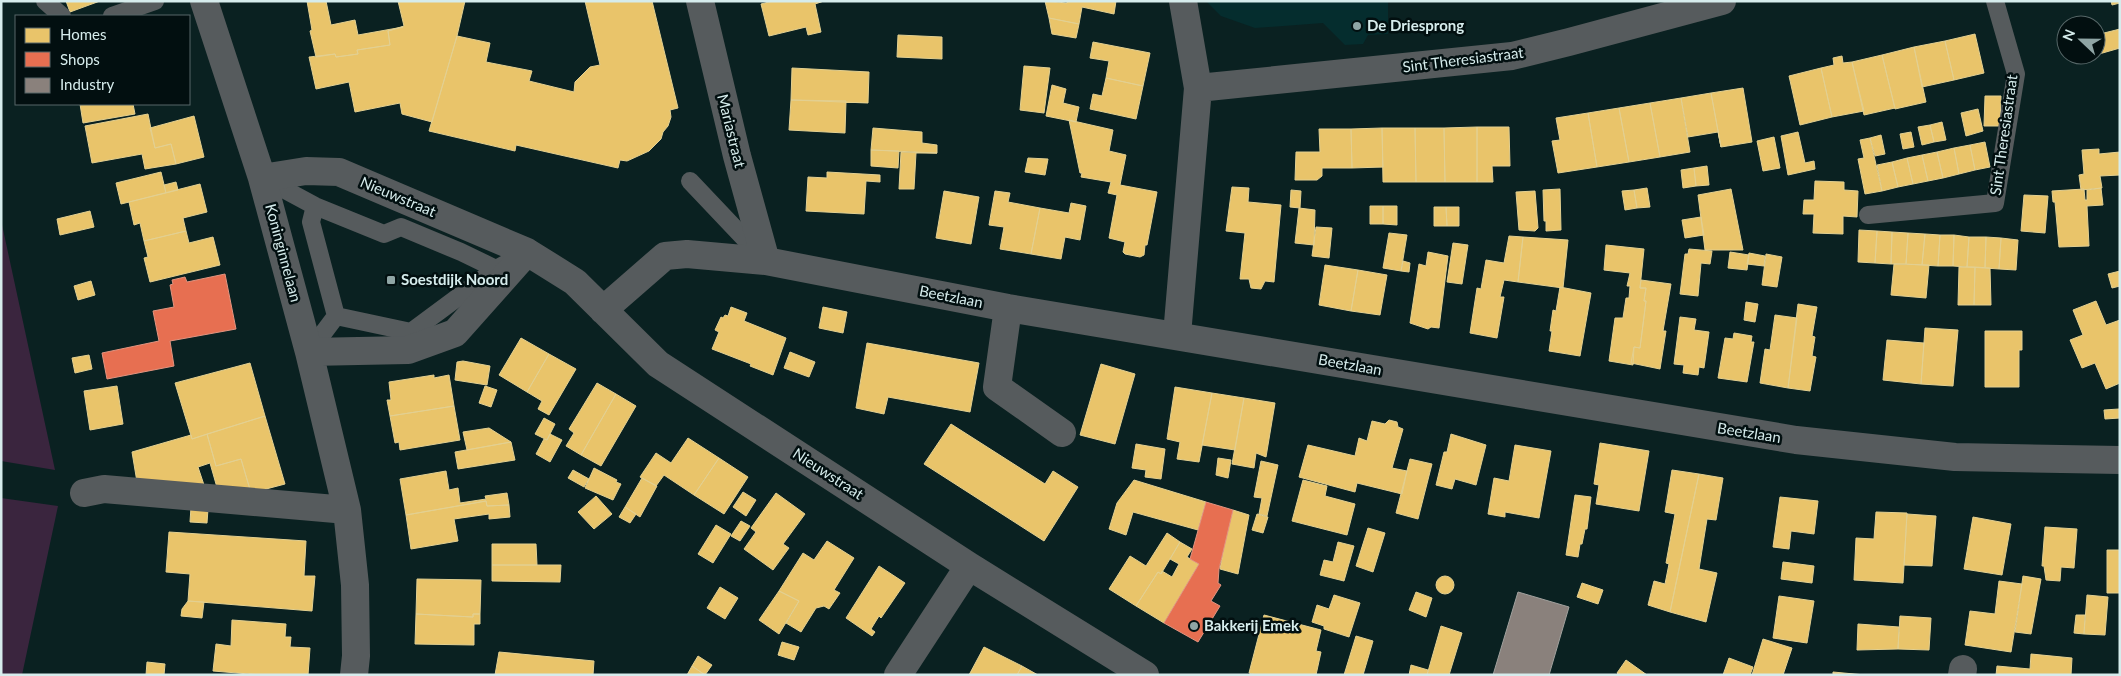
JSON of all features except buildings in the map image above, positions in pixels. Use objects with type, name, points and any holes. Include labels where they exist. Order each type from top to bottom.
[{"type":"street","name":"Koninginnelaan","points":[[204,1],[262,178],[309,352],[347,510],[355,585],[356,656],[354,675]]},
{"type":"street","name":"Mariastraat","points":[[700,1],[737,156],[766,261]]},
{"type":"street","points":[[1177,335],[1198,88],[1183,1]]},
{"type":"street","name":"Sint Theresiastraat","points":[[1198,88],[1512,56],[1722,1]]},
{"type":"street","name":"Nieuwstraat","points":[[262,178],[306,171],[339,172],[528,252],[575,282],[658,364],[969,566],[1145,675]]},
{"type":"street","points":[[309,352],[408,350],[455,334],[528,252]]},
{"type":"street","name":"Beetzlaan","points":[[603,310],[665,256],[686,254],[766,261],[1008,308],[1796,440],[1955,457],[2120,460]]},
{"type":"street","points":[[1008,308],[997,387],[1062,433]]},
{"type":"street","points":[[84,493],[104,489],[347,510]]},
{"type":"street","points":[[898,675],[969,566]]},
{"type":"lane","points":[[45,1],[61,15]]},
{"type":"lane","points":[[115,15],[155,1]]},
{"type":"lane","name":"Sint Theresiastraat","points":[[1868,215],[1995,203],[2016,74],[1995,1]]},
{"type":"lane","points":[[262,178],[315,206],[384,234],[401,227],[496,269]]},
{"type":"lane","points":[[690,182],[766,261]]},
{"type":"lane","points":[[315,206],[310,222],[336,316]]},
{"type":"lane","points":[[336,316],[411,332],[496,269],[528,252]]},
{"type":"lane","points":[[309,352],[336,316]]},
{"type":"shaded area","name":"De Driesprong","points":[[1206,1],[1388,1],[1388,34],[1368,35],[1363,44],[1345,45],[1323,23],[1255,28],[1221,16]]},
{"type":"shaded area","points":[[1,220],[55,470],[1,461]]},
{"type":"shaded area","points":[[1,498],[58,506],[22,675],[1,675]]},
{"type":"place","name":"De Driesprong","points":[[1357,26]]},
{"type":"place","name":"Soestdijk Noord","points":[[391,280]]},
{"type":"place","name":"Bakkerij Emek","points":[[1194,626]]}]
